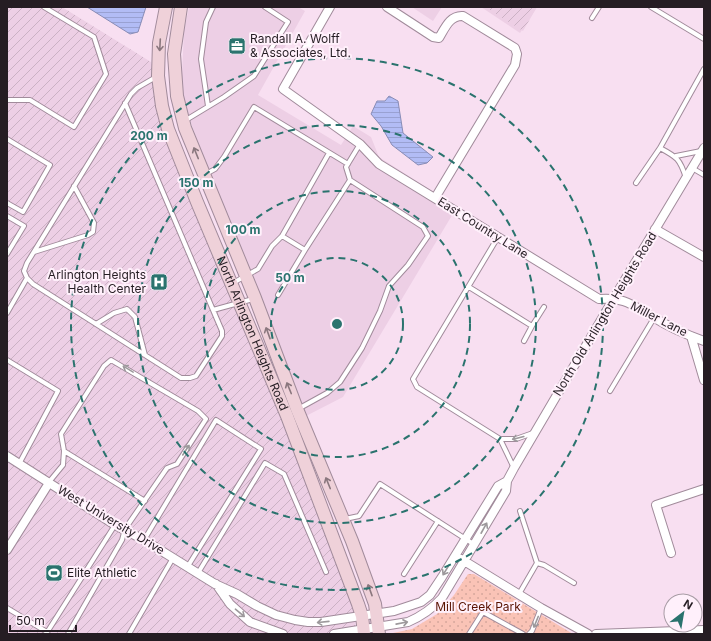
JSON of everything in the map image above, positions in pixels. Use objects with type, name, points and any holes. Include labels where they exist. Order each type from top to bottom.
[{"type":"main road","name":"North Arlington Heights Road","points":[[166,7],[160,43],[158,76],[162,106],[174,147],[241,303],[287,416],[362,616],[364,632]]},
{"type":"main road","name":"North Arlington Heights Road","points":[[181,7],[174,54],[177,96],[184,122],[204,175],[255,298],[297,409],[352,541],[377,613],[379,631]]},
{"type":"street","name":"East Country Lane","points":[[329,7],[283,89],[360,144],[379,164],[599,299],[614,298]]},
{"type":"street","points":[[387,7],[436,38],[438,38],[455,16],[463,16],[515,48],[517,54],[515,65],[435,198]]},
{"type":"street","name":"North Old Arlington Heights Road","points":[[334,634],[379,631],[408,622],[419,618],[431,610],[442,598],[465,562],[506,491],[507,481],[514,468],[703,149]]},
{"type":"street","points":[[655,229],[704,257]]},
{"type":"street","name":"Miller Lane","points":[[614,298],[635,306],[654,318],[704,341]]},
{"type":"street","points":[[691,336],[704,380]]},
{"type":"street","name":"West University Drive","points":[[7,456],[115,525],[144,540],[216,584]]},
{"type":"street","name":"North Old Arlington Heights Road","points":[[216,584],[257,606],[276,614],[308,622],[321,622],[394,611],[421,602],[430,595],[498,486],[507,481]]},
{"type":"street","points":[[7,550],[49,483]]},
{"type":"street","points":[[671,553],[656,505],[704,489]]},
{"type":"street","points":[[455,556],[541,608],[588,634]]},
{"type":"street","points":[[216,584],[230,604],[250,622],[284,634]]},
{"type":"street","points":[[596,634],[704,630]]},
{"type":"lane","points":[[7,100],[30,100],[74,127],[106,74],[94,37],[44,7]]},
{"type":"lane","points":[[208,106],[201,59],[206,22],[213,7]]},
{"type":"lane","points":[[184,122],[254,76],[288,22],[265,7]]},
{"type":"lane","points":[[592,18],[599,7]]},
{"type":"lane","points":[[651,7],[704,39]]},
{"type":"lane","points":[[636,183],[660,148],[704,69]]},
{"type":"lane","points":[[125,103],[222,331],[222,336],[196,376],[190,378],[181,378],[33,284],[27,278],[24,271],[34,252],[125,103],[137,88],[158,76]]},
{"type":"lane","points":[[204,175],[215,169],[224,157],[254,107],[348,164]]},
{"type":"lane","points":[[7,139],[50,165],[23,212],[7,203]]},
{"type":"lane","points":[[297,409],[327,393],[340,382],[362,348],[380,311],[389,286],[408,265],[428,236],[423,227],[350,180],[346,167],[360,144]]},
{"type":"lane","points":[[660,148],[676,156],[683,168],[686,178]]},
{"type":"lane","points":[[676,156],[696,153],[703,149]]},
{"type":"lane","points":[[232,283],[258,269],[272,246],[282,236],[329,153]]},
{"type":"lane","points":[[692,168],[704,175]]},
{"type":"lane","points":[[278,296],[305,250],[350,180]]},
{"type":"lane","points":[[34,252],[88,235],[93,232],[94,223],[74,186]]},
{"type":"lane","points":[[7,216],[24,226],[7,254]]},
{"type":"lane","points":[[282,236],[305,250]]},
{"type":"lane","points":[[498,237],[414,379],[417,387],[500,439],[508,452],[514,468]]},
{"type":"lane","points":[[7,313],[27,278]]},
{"type":"lane","points":[[468,286],[532,326]]},
{"type":"lane","points":[[213,310],[255,298]]},
{"type":"lane","points":[[524,341],[544,307]]},
{"type":"lane","points":[[96,324],[114,313],[127,310],[135,317],[145,355]]},
{"type":"lane","points":[[610,391],[654,318]]},
{"type":"lane","points":[[7,360],[58,391],[19,464]]},
{"type":"lane","points":[[49,483],[63,465],[64,451],[61,434],[104,366],[111,360],[198,411],[206,419],[177,464],[167,468],[125,530],[122,540],[68,634]]},
{"type":"lane","points":[[144,540],[216,420],[261,449],[188,566]]},
{"type":"lane","points":[[500,439],[516,439],[536,432]]},
{"type":"lane","points":[[64,451],[145,501]]},
{"type":"lane","points":[[198,573],[265,463],[284,474],[326,572]]},
{"type":"lane","points":[[343,520],[360,516],[380,484],[475,545]]},
{"type":"lane","points":[[519,595],[537,563],[520,511]]},
{"type":"lane","points":[[404,574],[438,520]]},
{"type":"lane","points":[[7,608],[46,633],[115,525]]},
{"type":"lane","points":[[129,634],[174,558]]},
{"type":"lane","points":[[537,563],[544,565],[574,583]]},
{"type":"lane","points":[[529,634],[532,631],[541,608]]},
{"type":"lane","points":[[469,634],[483,612],[523,634]]},
{"type":"shaded area","points":[[7,7],[62,7],[151,62],[256,355],[353,605],[356,634],[7,634]]},
{"type":"shaded area","points":[[189,7],[298,7],[305,11],[258,95],[341,145],[353,126],[371,137],[379,157],[457,207],[343,397],[306,416],[217,197],[181,94],[184,31]]},
{"type":"shaded area","points":[[412,7],[442,7],[433,21]]},
{"type":"shaded area","points":[[481,7],[537,7],[520,33]]},
{"type":"shaded area","points":[[485,7],[537,7],[523,31]]},
{"type":"green space","name":"Mill Creek Park","points":[[468,574],[474,574],[573,634],[392,634],[412,629],[437,614],[454,595]]},
{"type":"water","points":[[87,7],[146,7],[138,32],[130,34]]},
{"type":"water","points":[[389,96],[398,101],[403,133],[433,157],[427,163],[418,165],[392,145],[381,126],[371,114],[377,101],[385,101]]},
{"type":"place","name":"Randall A. Wolff & Associates, Ltd.","points":[[237,46]]},
{"type":"place","name":"Arlington Heights Health Center","points":[[159,282]]},
{"type":"place","name":"Elite Athletic","points":[[54,573]]}]
